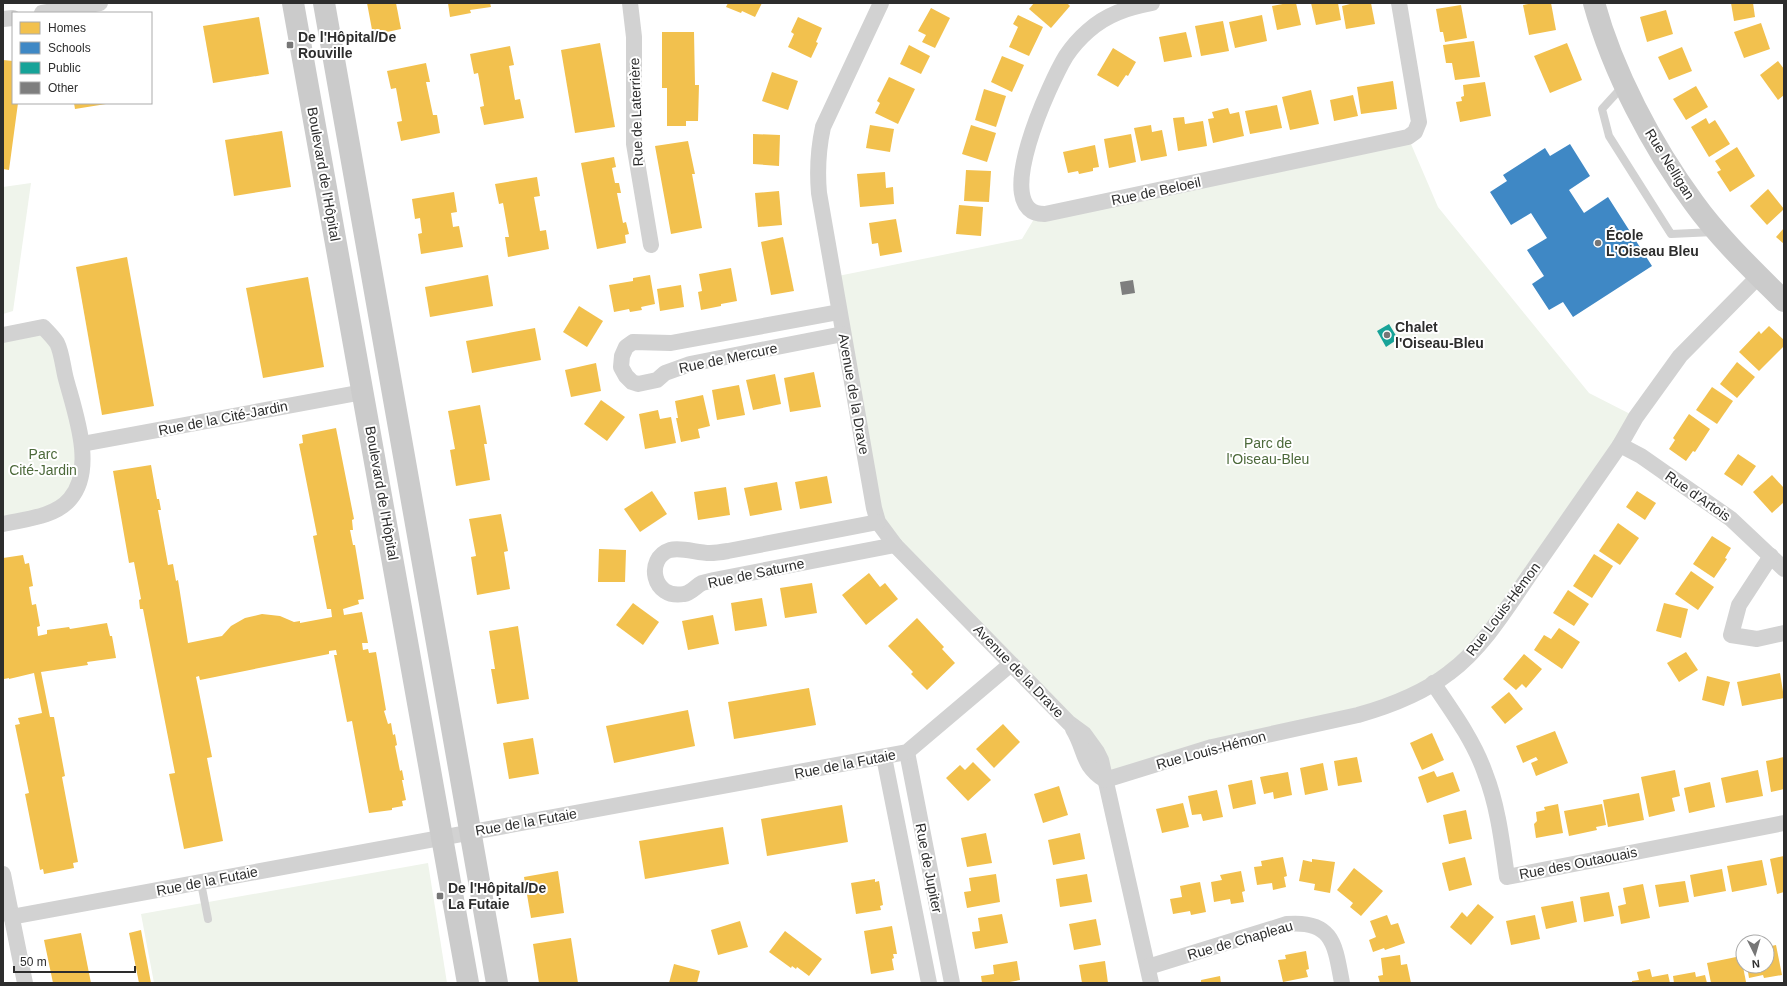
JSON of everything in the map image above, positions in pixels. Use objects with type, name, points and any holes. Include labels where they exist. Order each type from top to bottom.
[{"type":"main road","name":"Boulevard de l'Hôpital","points":[[293,3],[443,836],[468,983]]},
{"type":"main road","name":"Boulevard de l'Hôpital","points":[[324,3],[497,983]]},
{"type":"main road","name":"Rue Nelligan","points":[[1594,3],[1603,31],[1625,84],[1656,145],[1694,203],[1718,232],[1784,301]]},
{"type":"street","points":[[48,12],[100,3]]},
{"type":"street","name":"Rue de Laterrière","points":[[630,3],[634,37],[634,146],[651,245]]},
{"type":"street","name":"Rue de Beloeil","points":[[1152,3],[1126,8],[1112,14],[1088,31],[1077,42],[1066,57],[1036,121],[1022,169],[1022,183],[1025,203],[1030,210],[1037,214],[1045,214],[1408,137],[1415,132],[1419,122],[1399,3]]},
{"type":"street","name":"Avenue de la Drave","points":[[876,5],[823,128],[818,147],[817,168],[819,194],[874,508],[878,522],[896,546],[1069,723],[1084,734],[1097,752],[1105,780],[1151,983]]},
{"type":"street","name":"Rue Louis-Hémon","points":[[1105,780],[1212,747],[1378,710],[1415,694],[1448,674],[1463,661],[1493,626],[1620,445],[1636,417],[1680,356],[1759,276]]},
{"type":"street","name":"Rue de Mercure","points":[[839,312],[671,344],[633,342],[626,348],[622,356],[622,367],[626,376],[632,382],[638,384],[647,383],[657,380],[665,373],[690,364],[843,334]]},
{"type":"street","points":[[3,335],[43,327],[57,344],[82,444],[83,461],[77,489],[70,499],[61,507],[38,517],[3,524]]},
{"type":"street","name":"Rue de la Cité-Jardin","points":[[82,444],[363,392]]},
{"type":"street","name":"Rue d'Artois","points":[[1620,445],[1641,456],[1731,520],[1784,569]]},
{"type":"street","name":"Rue de Saturne","points":[[878,522],[711,553],[670,550],[662,556],[656,564],[654,576],[657,586],[663,590],[674,594],[684,594],[701,584],[714,580],[896,546]]},
{"type":"street","points":[[1771,556],[1739,605],[1731,635],[1757,639],[1784,634]]},
{"type":"street","name":"Rue de la Futaie","points":[[11,917],[201,883],[443,836],[906,752],[1011,664]]},
{"type":"street","name":"Rue des Outaouais","points":[[1433,683],[1466,736],[1485,771],[1496,812],[1508,877],[1784,823]]},
{"type":"street","name":"Rue de Jupiter","points":[[906,752],[952,983]]},
{"type":"street","name":"Rue de Jupiter","points":[[884,757],[929,983]]},
{"type":"street","points":[[3,874],[25,983]]},
{"type":"street","name":"Rue de Chapleau","points":[[1148,967],[1287,924],[1300,923],[1312,925],[1324,932],[1333,942],[1342,983]]},
{"type":"lane","points":[[1625,84],[1602,109],[1609,136],[1671,234],[1718,232]]},
{"type":"lane","points":[[201,883],[208,919]]},
{"type":"green space","name":"Parc de l'Oiseau-Bleu","points":[[1408,137],[1438,207],[1589,393],[1636,417],[1478,645],[1415,694],[1105,780],[1103,769],[886,534],[833,277],[1022,239],[1037,214]]},
{"type":"green space","points":[[31,183],[13,311],[3,314],[3,187]]},
{"type":"green space","name":"Parc Cité-Jardin","points":[[43,327],[57,344],[82,444],[70,499],[3,524],[3,335]]},
{"type":"green space","points":[[428,863],[447,983],[154,983],[141,914]]},
{"type":"building: Homes","points":[[367,3],[396,3],[401,29],[373,35]]},
{"type":"building: Homes","points":[[448,3],[490,3],[491,7],[470,10],[471,13],[450,17]]},
{"type":"building: Homes","points":[[728,3],[762,3],[755,17],[742,11],[741,13],[726,7]]},
{"type":"building: Homes","points":[[1034,3],[1067,3],[1070,6],[1051,28],[1029,9]]},
{"type":"building: Homes","points":[[1296,3],[1301,25],[1277,30],[1272,6]]},
{"type":"building: Homes","points":[[1311,3],[1338,3],[1341,20],[1316,25]]},
{"type":"building: Homes","points":[[1354,3],[1371,3],[1375,24],[1346,29],[1342,6]]},
{"type":"building: Homes","points":[[1534,3],[1551,3],[1556,30],[1529,35],[1523,5]]},
{"type":"building: Homes","points":[[1731,3],[1753,3],[1755,17],[1734,21]]},
{"type":"building: Homes","points":[[1461,5],[1467,38],[1445,42],[1443,32],[1440,32],[1436,9]]},
{"type":"building: Homes","points":[[931,8],[950,18],[935,48],[922,42],[926,35],[918,31]]},
{"type":"building: Homes","points":[[1666,10],[1673,34],[1647,42],[1640,17]]},
{"type":"building: Homes","points":[[1018,15],[1043,27],[1029,56],[1009,47],[1018,27],[1013,24]]},
{"type":"building: Homes","points":[[1262,15],[1267,41],[1235,48],[1229,22]]},
{"type":"building: Homes","points":[[259,17],[269,74],[213,83],[203,26]]},
{"type":"building: Homes","points":[[798,17],[822,28],[816,42],[818,43],[811,58],[788,47],[794,34],[791,32]]},
{"type":"building: Homes","points":[[1223,21],[1229,51],[1201,56],[1195,26]]},
{"type":"building: Homes","points":[[1761,23],[1770,49],[1744,58],[1734,32]]},
{"type":"building: Homes","points":[[662,32],[694,32],[695,85],[699,85],[698,121],[686,121],[686,126],[667,126],[667,88],[662,88]]},
{"type":"building: Homes","points":[[1186,32],[1192,57],[1164,62],[1159,37]]},
{"type":"building: Homes","points":[[1474,41],[1480,77],[1455,80],[1452,63],[1446,63],[1443,45]]},
{"type":"building: Homes","points":[[600,43],[615,127],[575,133],[561,50]]},
{"type":"building: Homes","points":[[1567,43],[1582,80],[1550,93],[1534,56]]},
{"type":"building: Homes","points":[[909,45],[930,56],[921,74],[900,64]]},
{"type":"building: Homes","points":[[510,46],[514,65],[509,66],[515,100],[520,99],[524,118],[484,125],[480,107],[484,106],[478,73],[474,74],[470,54]]},
{"type":"building: Homes","points":[[1682,47],[1692,71],[1669,80],[1658,57]]},
{"type":"building: Homes","points":[[1113,48],[1136,62],[1128,76],[1126,75],[1118,87],[1097,75]]},
{"type":"building: Homes","points":[[1002,56],[1024,65],[1012,92],[991,82]]},
{"type":"building: Homes","points":[[3,60],[12,61],[12,104],[18,104],[9,170],[3,169]]},
{"type":"building: Homes","points":[[1778,61],[1784,69],[1784,95],[1778,100],[1760,75]]},
{"type":"building: Homes","points":[[426,63],[430,82],[426,82],[433,115],[437,115],[440,133],[401,141],[397,122],[402,121],[396,88],[391,89],[387,71]]},
{"type":"building: Homes","points":[[772,72],[798,81],[788,110],[762,101]]},
{"type":"building: Homes","points":[[889,77],[915,89],[898,124],[875,113],[880,103],[877,101]]},
{"type":"building: Homes","points":[[1393,81],[1397,109],[1361,114],[1357,87]]},
{"type":"building: Homes","points":[[1485,82],[1491,116],[1460,122],[1456,102],[1462,101],[1461,97],[1464,96],[1463,85]]},
{"type":"building: Homes","points":[[1696,86],[1708,107],[1686,120],[1673,99]]},
{"type":"building: Homes","points":[[984,89],[1006,96],[996,127],[975,120]]},
{"type":"building: Homes","points":[[1311,90],[1319,124],[1290,130],[1282,97]]},
{"type":"building: Homes","points":[[1353,95],[1358,116],[1334,121],[1330,100]]},
{"type":"building: Homes","points":[[74,104],[106,104],[75,109]]},
{"type":"building: Homes","points":[[1277,105],[1282,128],[1250,134],[1245,111]]},
{"type":"building: Homes","points":[[1228,108],[1230,114],[1239,112],[1244,136],[1213,143],[1208,119],[1214,118],[1212,112]]},
{"type":"building: Homes","points":[[1184,117],[1185,124],[1203,121],[1207,146],[1178,151],[1173,118]]},
{"type":"building: Homes","points":[[1706,118],[1709,124],[1715,120],[1730,144],[1709,157],[1691,127]]},
{"type":"building: Homes","points":[[870,125],[894,129],[890,152],[866,148]]},
{"type":"building: Homes","points":[[971,125],[996,133],[987,162],[962,154]]},
{"type":"building: Homes","points":[[1151,125],[1152,132],[1162,130],[1167,156],[1141,161],[1134,128]]},
{"type":"building: Homes","points":[[282,131],[291,187],[234,196],[225,140]]},
{"type":"building: Homes","points":[[753,134],[780,135],[779,166],[753,164]]},
{"type":"building: Homes","points":[[1131,134],[1136,162],[1109,168],[1104,139]]},
{"type":"building: Homes","points":[[688,141],[695,174],[692,174],[702,228],[671,234],[655,146]]},
{"type":"building: Homes","points":[[1095,145],[1099,167],[1093,168],[1093,171],[1079,174],[1078,171],[1068,173],[1063,152]]},
{"type":"building: Homes","points":[[1737,147],[1755,176],[1730,192],[1717,172],[1721,170],[1715,161]]},
{"type":"building: Homes","points":[[614,157],[616,167],[612,168],[615,183],[619,183],[621,193],[617,193],[623,223],[626,222],[629,234],[625,235],[626,243],[597,249],[581,163]]},
{"type":"building: Homes","points":[[966,170],[991,171],[989,202],[964,201]]},
{"type":"building: Homes","points":[[885,172],[886,188],[893,187],[894,204],[860,207],[857,174]]},
{"type":"building: Homes","points":[[537,177],[540,196],[534,197],[540,231],[546,230],[549,249],[508,257],[505,237],[509,237],[503,203],[499,204],[495,184]]},
{"type":"building: Homes","points":[[1768,189],[1784,209],[1767,225],[1750,206]]},
{"type":"building: Homes","points":[[779,191],[782,225],[758,227],[755,193]]},
{"type":"building: Homes","points":[[454,192],[457,212],[451,213],[453,227],[459,226],[463,247],[421,254],[418,234],[422,233],[420,218],[415,219],[412,199]]},
{"type":"building: Homes","points":[[959,205],[983,207],[981,236],[956,234]]},
{"type":"building: Homes","points":[[896,219],[902,252],[880,256],[878,243],[872,244],[869,223]]},
{"type":"building: Homes","points":[[1784,228],[1784,244],[1776,237]]},
{"type":"building: Homes","points":[[783,237],[794,291],[771,295],[761,242]]},
{"type":"building: Homes","points":[[127,257],[154,406],[102,415],[76,267]]},
{"type":"building: Homes","points":[[731,268],[737,301],[701,310],[698,292],[702,291],[699,274]]},
{"type":"building: Homes","points":[[488,275],[493,306],[430,317],[425,287]]},
{"type":"building: Homes","points":[[650,275],[655,304],[641,307],[642,310],[630,312],[629,309],[614,312],[609,285],[633,281],[633,278]]},
{"type":"building: Homes","points":[[308,277],[324,367],[263,378],[246,288]]},
{"type":"building: Homes","points":[[681,285],[684,307],[660,311],[657,289]]},
{"type":"building: Homes","points":[[579,306],[603,321],[587,347],[563,332]]},
{"type":"building: Homes","points":[[1769,326],[1784,340],[1784,346],[1759,371],[1739,352],[1759,331],[1761,334]]},
{"type":"building: Homes","points":[[535,328],[541,360],[472,373],[466,341]]},
{"type":"building: Homes","points":[[1737,362],[1755,377],[1737,398],[1720,384]]},
{"type":"building: Homes","points":[[596,363],[601,391],[571,397],[565,370]]},
{"type":"building: Homes","points":[[814,372],[821,407],[790,412],[784,378]]},
{"type":"building: Homes","points":[[775,374],[781,404],[753,410],[746,380]]},
{"type":"building: Homes","points":[[739,385],[745,415],[717,420],[712,390]]},
{"type":"building: Homes","points":[[1712,387],[1733,401],[1717,424],[1696,410]]},
{"type":"building: Homes","points":[[703,395],[710,426],[698,429],[700,438],[681,442],[676,418],[678,418],[675,401]]},
{"type":"building: Homes","points":[[601,400],[625,417],[607,441],[584,424]]},
{"type":"building: Homes","points":[[480,405],[487,444],[484,444],[490,480],[456,486],[450,450],[455,449],[448,411]]},
{"type":"building: Homes","points":[[658,410],[660,419],[671,417],[676,443],[645,449],[639,414]]},
{"type":"building: Homes","points":[[1689,414],[1710,429],[1695,452],[1693,451],[1686,461],[1669,449],[1675,440],[1673,438]]},
{"type":"building: Homes","points":[[336,428],[354,519],[352,520],[353,530],[350,530],[353,545],[355,545],[364,599],[358,600],[359,604],[343,609],[344,615],[362,612],[368,643],[362,643],[363,650],[368,649],[369,653],[376,652],[386,710],[384,711],[388,724],[391,723],[393,735],[395,734],[397,745],[395,746],[400,771],[402,770],[404,780],[402,780],[406,800],[402,801],[403,806],[392,808],[392,810],[369,813],[352,721],[347,722],[334,655],[337,655],[336,650],[329,651],[329,654],[200,680],[199,676],[196,677],[212,757],[207,758],[223,841],[184,849],[169,774],[175,773],[143,609],[140,609],[139,600],[141,599],[134,562],[129,563],[113,471],[151,465],[157,499],[159,499],[161,510],[158,510],[168,565],[173,564],[176,581],[178,580],[188,643],[222,636],[231,626],[245,618],[262,614],[280,616],[294,622],[300,621],[300,623],[332,617],[331,609],[327,609],[313,536],[317,535],[299,444],[303,443],[302,435]]},
{"type":"building: Homes","points":[[1738,454],[1756,466],[1742,486],[1724,474]]},
{"type":"building: Homes","points":[[1772,475],[1784,488],[1784,502],[1772,513],[1753,492]]},
{"type":"building: Homes","points":[[827,476],[832,503],[800,509],[795,482]]},
{"type":"building: Homes","points":[[777,482],[782,510],[750,516],[744,488]]},
{"type":"building: Homes","points":[[726,487],[730,515],[698,520],[694,492]]},
{"type":"building: Homes","points":[[652,491],[667,514],[640,532],[624,509]]},
{"type":"building: Homes","points":[[1637,491],[1656,503],[1645,520],[1626,507]]},
{"type":"building: Homes","points":[[501,514],[508,551],[504,552],[510,589],[477,595],[471,557],[476,556],[469,519]]},
{"type":"building: Homes","points":[[1618,523],[1639,538],[1620,565],[1599,551]]},
{"type":"building: Homes","points":[[1712,536],[1731,548],[1725,558],[1727,559],[1714,578],[1693,564]]},
{"type":"building: Homes","points":[[599,549],[626,550],[625,582],[598,582]]},
{"type":"building: Homes","points":[[1594,554],[1613,566],[1592,598],[1573,586]]},
{"type":"building: Homes","points":[[23,555],[25,564],[29,563],[33,586],[29,587],[32,605],[36,604],[40,626],[37,627],[38,636],[47,634],[47,630],[69,627],[70,629],[107,623],[110,636],[112,636],[116,658],[87,662],[88,665],[41,672],[50,717],[54,717],[65,776],[62,777],[78,862],[73,863],[74,868],[44,874],[43,869],[40,870],[25,794],[29,793],[15,725],[20,724],[18,718],[42,713],[34,673],[4,679],[3,673],[3,558]]},
{"type":"building: Homes","points":[[1691,571],[1714,587],[1698,610],[1675,594]]},
{"type":"building: Homes","points":[[869,573],[880,587],[885,583],[898,599],[866,625],[842,595]]},
{"type":"building: Homes","points":[[812,583],[817,613],[785,618],[780,588]]},
{"type":"building: Homes","points":[[1568,590],[1589,604],[1574,626],[1553,613]]},
{"type":"building: Homes","points":[[762,598],[767,626],[735,631],[731,603]]},
{"type":"building: Homes","points":[[633,603],[659,622],[643,645],[616,625]]},
{"type":"building: Homes","points":[[1664,603],[1688,609],[1681,638],[1656,631]]},
{"type":"building: Homes","points":[[713,615],[719,644],[688,650],[682,621]]},
{"type":"building: Homes","points":[[917,618],[944,647],[942,649],[955,663],[927,690],[911,674],[913,672],[888,646]]},
{"type":"building: Homes","points":[[518,626],[529,699],[497,704],[491,669],[495,669],[489,631]]},
{"type":"building: Homes","points":[[1559,628],[1580,642],[1562,669],[1534,650],[1544,635],[1551,639]]},
{"type":"building: Homes","points":[[1686,652],[1698,670],[1679,682],[1667,663]]},
{"type":"building: Homes","points":[[1524,654],[1542,669],[1526,688],[1522,684],[1516,690],[1503,679]]},
{"type":"building: Homes","points":[[1780,673],[1784,698],[1742,706],[1737,682]]},
{"type":"building: Homes","points":[[1707,676],[1730,682],[1724,706],[1702,700]]},
{"type":"building: Homes","points":[[809,688],[816,725],[734,739],[728,702]]},
{"type":"building: Homes","points":[[1509,692],[1523,709],[1505,724],[1491,707]]},
{"type":"building: Homes","points":[[688,710],[695,746],[614,763],[606,726]]},
{"type":"building: Homes","points":[[1003,724],[1020,742],[994,768],[976,749]]},
{"type":"building: Homes","points":[[1555,731],[1568,763],[1536,776],[1531,763],[1538,760],[1536,757],[1523,763],[1516,746]]},
{"type":"building: Homes","points":[[1432,733],[1444,760],[1422,770],[1410,743]]},
{"type":"building: Homes","points":[[533,738],[539,774],[509,779],[503,743]]},
{"type":"building: Homes","points":[[1357,757],[1362,782],[1338,786],[1334,761]]},
{"type":"building: Homes","points":[[1784,757],[1784,789],[1771,792],[1766,761]]},
{"type":"building: Homes","points":[[973,762],[991,780],[968,801],[946,778],[960,765],[965,770]]},
{"type":"building: Homes","points":[[1323,763],[1328,790],[1305,795],[1300,768]]},
{"type":"building: Homes","points":[[1675,770],[1680,796],[1672,798],[1675,811],[1649,817],[1641,777]]},
{"type":"building: Homes","points":[[1758,770],[1763,796],[1726,803],[1721,778]]},
{"type":"building: Homes","points":[[1434,771],[1437,777],[1453,772],[1460,791],[1427,803],[1418,777]]},
{"type":"building: Homes","points":[[1288,772],[1292,795],[1274,799],[1273,792],[1264,794],[1260,777]]},
{"type":"building: Homes","points":[[1252,780],[1256,804],[1233,809],[1228,785]]},
{"type":"building: Homes","points":[[1710,782],[1715,807],[1689,813],[1684,788]]},
{"type":"building: Homes","points":[[1059,786],[1068,815],[1043,823],[1034,794]]},
{"type":"building: Homes","points":[[1217,790],[1223,817],[1203,821],[1201,814],[1192,815],[1188,796]]},
{"type":"building: Homes","points":[[1639,793],[1644,820],[1608,827],[1603,800]]},
{"type":"building: Homes","points":[[1183,803],[1189,827],[1162,833],[1156,809]]},
{"type":"building: Homes","points":[[1558,804],[1563,833],[1536,838],[1534,824],[1537,821],[1536,812],[1545,810],[1544,807]]},
{"type":"building: Homes","points":[[1602,804],[1606,825],[1596,827],[1597,830],[1569,836],[1564,811]]},
{"type":"building: Homes","points":[[842,805],[848,842],[767,856],[761,819]]},
{"type":"building: Homes","points":[[1466,810],[1472,839],[1449,844],[1443,815]]},
{"type":"building: Homes","points":[[723,827],[729,864],[645,879],[639,841]]},
{"type":"building: Homes","points":[[986,833],[992,863],[967,867],[961,838]]},
{"type":"building: Homes","points":[[1080,833],[1085,859],[1053,865],[1048,840]]},
{"type":"building: Homes","points":[[1784,856],[1784,892],[1777,894],[1770,859]]},
{"type":"building: Homes","points":[[1283,857],[1287,876],[1284,877],[1286,887],[1273,890],[1272,883],[1257,885],[1254,867],[1262,866],[1261,861]]},
{"type":"building: Homes","points":[[1465,857],[1472,885],[1449,891],[1442,863]]},
{"type":"building: Homes","points":[[1312,859],[1335,862],[1330,893],[1314,890],[1315,884],[1299,881],[1303,860],[1312,862]]},
{"type":"building: Homes","points":[[1762,860],[1767,885],[1732,892],[1727,866]]},
{"type":"building: Homes","points":[[1354,868],[1383,891],[1361,916],[1350,907],[1353,903],[1337,890]]},
{"type":"building: Homes","points":[[1722,869],[1726,891],[1694,897],[1690,875]]},
{"type":"building: Homes","points":[[558,871],[564,913],[531,918],[524,877]]},
{"type":"building: Homes","points":[[1241,871],[1245,891],[1242,892],[1244,902],[1231,904],[1230,899],[1214,902],[1211,882],[1222,880],[1220,875]]},
{"type":"building: Homes","points":[[996,874],[1000,902],[967,908],[964,892],[971,891],[969,878]]},
{"type":"building: Homes","points":[[1087,874],[1092,902],[1060,907],[1056,879]]},
{"type":"building: Homes","points":[[875,879],[875,882],[879,881],[883,905],[880,906],[881,910],[856,914],[851,883]]},
{"type":"building: Homes","points":[[1685,881],[1689,902],[1659,907],[1655,885]]},
{"type":"building: Homes","points":[[1200,882],[1206,912],[1191,915],[1190,911],[1173,914],[1170,899],[1182,897],[1180,886]]},
{"type":"building: Homes","points":[[1643,884],[1650,918],[1621,924],[1618,906],[1626,904],[1623,888]]},
{"type":"building: Homes","points":[[1609,892],[1614,916],[1584,922],[1580,897]]},
{"type":"building: Homes","points":[[1573,901],[1577,922],[1546,929],[1541,907]]},
{"type":"building: Homes","points":[[1478,904],[1494,917],[1471,945],[1450,927],[1462,912],[1467,917]]},
{"type":"building: Homes","points":[[1002,914],[1008,943],[975,949],[972,932],[980,931],[978,918]]},
{"type":"building: Homes","points":[[1387,915],[1391,925],[1398,923],[1405,943],[1385,950],[1384,948],[1373,952],[1369,940],[1376,937],[1370,921]]},
{"type":"building: Homes","points":[[1535,915],[1540,939],[1511,945],[1506,921]]},
{"type":"building: Homes","points":[[1096,919],[1101,945],[1074,950],[1069,924]]},
{"type":"building: Homes","points":[[740,921],[748,947],[718,955],[711,930]]},
{"type":"building: Homes","points":[[892,926],[897,954],[893,954],[894,958],[892,959],[894,970],[871,974],[864,931]]},
{"type":"building: Homes","points":[[141,930],[151,983],[139,983],[129,933]]},
{"type":"building: Homes","points":[[785,931],[822,959],[809,976],[797,967],[796,969],[792,966],[791,968],[769,952]]},
{"type":"building: Homes","points":[[81,933],[91,983],[53,983],[44,940]]},
{"type":"building: Homes","points":[[571,938],[578,983],[539,983],[533,944]]},
{"type":"building: Homes","points":[[1775,945],[1782,975],[1764,978],[1763,975],[1749,978],[1748,974],[1775,974]]},
{"type":"building: Homes","points":[[1306,951],[1309,969],[1306,970],[1308,977],[1283,982],[1278,960],[1286,959],[1285,955]]},
{"type":"building: Homes","points":[[1400,955],[1401,965],[1407,964],[1411,983],[1380,983],[1378,976],[1383,975],[1381,958]]},
{"type":"building: Homes","points":[[1735,957],[1735,974],[1744,974],[1746,982],[1711,983],[1707,963]]},
{"type":"building: Homes","points":[[1017,961],[1020,980],[1004,983],[982,983],[981,976],[994,974],[993,965]]},
{"type":"building: Homes","points":[[1105,961],[1108,983],[1082,983],[1079,965]]},
{"type":"building: Homes","points":[[674,964],[700,971],[697,983],[669,983]]},
{"type":"building: Homes","points":[[1650,969],[1652,977],[1668,974],[1670,983],[1632,983],[1632,981],[1639,980],[1637,972]]},
{"type":"building: Homes","points":[[1695,972],[1696,977],[1705,975],[1707,983],[1674,983],[1673,976]]},
{"type":"building: Homes","points":[[1220,976],[1221,983],[1201,983],[1201,980]]},
{"type":"building: Schools","points":[[1570,144],[1590,176],[1569,190],[1584,213],[1608,197],[1652,266],[1573,317],[1563,302],[1549,310],[1532,284],[1544,276],[1527,250],[1547,238],[1531,213],[1511,225],[1490,192],[1507,181],[1503,175],[1545,148],[1550,156]]},
{"type":"building: Public","name":"Chalet l'Oiseau-Bleu","points":[[1389,324],[1398,339],[1386,347],[1377,331]]},
{"type":"building: Other","points":[[1133,280],[1135,293],[1122,295],[1120,282]]},
{"type":"place","name":"De l'Hôpital/De Rouville","points":[[290,45]]},
{"type":"place","name":"École L'Oiseau Bleu","points":[[1598,243]]},
{"type":"place","name":"Chalet l'Oiseau-Bleu","points":[[1387,335]]},
{"type":"place","name":"De l'Hôpital/De La Futaie","points":[[440,896]]}]
